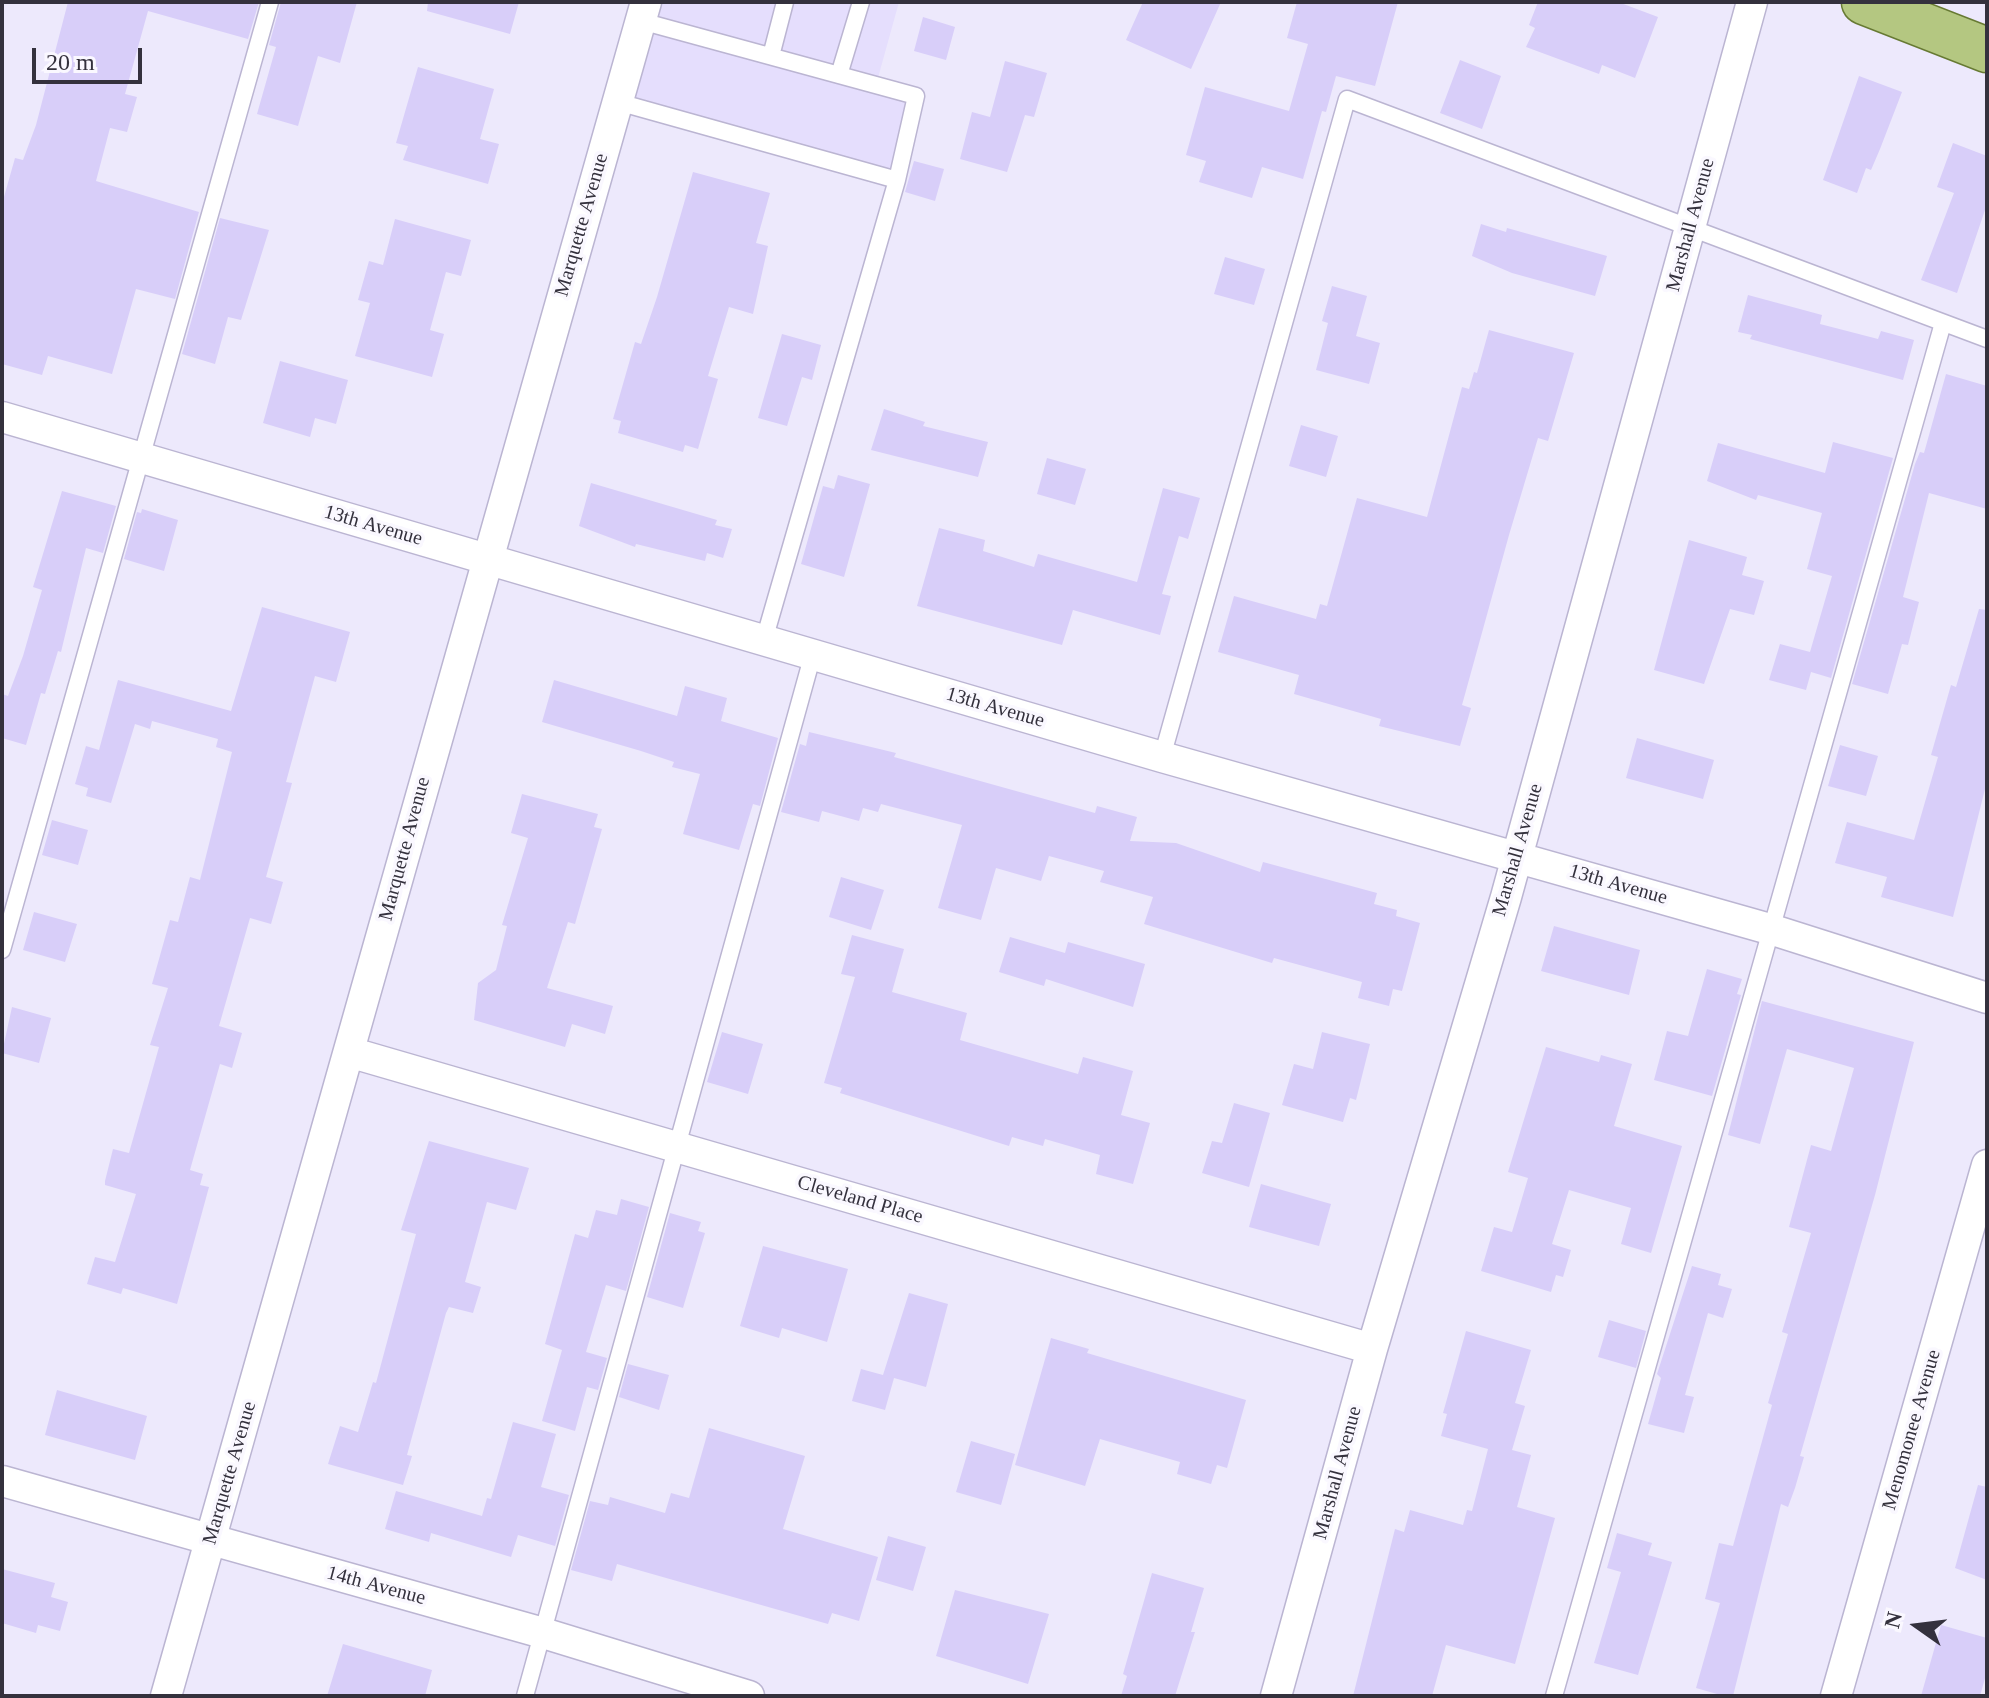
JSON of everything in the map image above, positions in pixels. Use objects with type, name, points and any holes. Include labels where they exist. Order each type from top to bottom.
[{"type":"main road","points":[[1864,2],[1987,50]]},
{"type":"street","name":"Marshall Avenue","points":[[1276,1696],[1372,1349],[1517,856],[1752,2]]},
{"type":"street","name":"Marquette Avenue","points":[[166,1696],[485,559],[644,12]]},
{"type":"street","name":"13th Avenue","points":[[2,417],[1162,757],[1773,930],[1987,998]]},
{"type":"street","name":"Cleveland Place","points":[[349,1052],[1372,1349]]},
{"type":"street","name":"Menomonee Avenue","points":[[1836,1696],[1987,1165]]},
{"type":"street","name":"14th Avenue","points":[[2,1481],[543,1633],[749,1696]]},
{"type":"lane","points":[[2,950],[270,2]]},
{"type":"lane","points":[[771,56],[785,2]]},
{"type":"lane","points":[[839,75],[861,2]]},
{"type":"lane","points":[[644,12],[771,56],[916,96],[897,180],[764,640]]},
{"type":"lane","points":[[1162,757],[1347,99],[1987,339]]},
{"type":"lane","points":[[618,102],[897,180]]},
{"type":"lane","points":[[1554,1696],[1943,323]]},
{"type":"lane","points":[[525,1696],[813,654]]},
{"type":"shaded area","points":[[646,2],[899,2],[876,85],[916,96],[897,180],[618,102]]},
{"type":"building","points":[[68,2],[259,2],[248,39],[148,11],[125,94],[137,97],[127,132],[110,128],[96,181],[199,212],[175,299],[136,289],[112,374],[48,356],[42,375],[2,364],[2,204],[15,158],[23,160],[36,125]]},
{"type":"building","points":[[281,2],[357,2],[340,63],[318,56],[298,126],[257,114],[276,47],[269,45]]},
{"type":"building","points":[[428,2],[519,2],[510,34],[427,11]]},
{"type":"building","points":[[1143,2],[1221,2],[1191,69],[1126,40]]},
{"type":"building","points":[[1297,2],[1398,2],[1375,86],[1336,76],[1326,112],[1322,111],[1303,179],[1262,167],[1252,198],[1199,182],[1206,161],[1186,155],[1205,87],[1289,111],[1308,44],[1287,38]]},
{"type":"building","points":[[1538,2],[1618,2],[1658,17],[1635,78],[1602,65],[1599,74],[1526,47],[1535,28],[1529,25]]},
{"type":"building","points":[[923,17],[955,27],[946,60],[914,51]]},
{"type":"building","points":[[1460,60],[1501,76],[1482,129],[1440,113]]},
{"type":"building","points":[[1005,61],[1047,73],[1034,117],[1025,115],[1007,172],[960,159],[972,112],[990,117]]},
{"type":"building","points":[[418,67],[494,89],[480,139],[499,144],[488,184],[403,160],[408,146],[396,143]]},
{"type":"building","points":[[1859,76],[1902,92],[1871,170],[1866,168],[1857,193],[1823,180]]},
{"type":"building","points":[[1953,143],[1987,156],[1987,204],[1957,293],[1921,280],[1954,193],[1937,187]]},
{"type":"building","points":[[914,161],[944,169],[935,201],[905,192]]},
{"type":"building","points":[[693,172],[770,193],[756,243],[768,246],[753,314],[729,307],[708,376],[718,379],[698,449],[685,445],[683,452],[618,433],[621,421],[613,419],[635,342],[641,344],[657,297]]},
{"type":"building","points":[[220,218],[269,230],[241,320],[228,317],[215,364],[182,354]]},
{"type":"building","points":[[395,219],[471,240],[461,276],[446,272],[430,330],[444,334],[432,377],[355,356],[370,303],[358,300],[369,261],[383,265]]},
{"type":"building","points":[[1481,224],[1506,232],[1507,228],[1607,256],[1595,296],[1512,273],[1472,256]]},
{"type":"building","points":[[1225,257],[1265,269],[1254,305],[1214,294]]},
{"type":"building","points":[[1332,286],[1367,296],[1356,336],[1380,343],[1369,384],[1316,370],[1328,323],[1322,321]]},
{"type":"building","points":[[1748,295],[1822,315],[1820,324],[1878,339],[1881,331],[1914,340],[1903,380],[1750,339],[1752,335],[1738,332]]},
{"type":"building","points":[[1489,330],[1574,353],[1548,441],[1538,438],[1509,535],[1462,705],[1471,708],[1460,746],[1379,726],[1381,719],[1294,694],[1299,675],[1218,652],[1234,596],[1316,619],[1320,604],[1327,606],[1357,498],[1427,517],[1462,387],[1469,389],[1474,372],[1477,373]]},
{"type":"building","points":[[782,334],[821,345],[812,380],[802,377],[787,426],[758,418]]},
{"type":"building","points":[[280,361],[348,380],[336,424],[315,418],[310,437],[263,423]]},
{"type":"building","points":[[1946,374],[1987,386],[1987,509],[1929,493],[1903,597],[1919,602],[1908,645],[1902,644],[1888,694],[1852,684],[1915,464],[1920,452],[1924,453]]},
{"type":"building","points":[[884,409],[925,422],[923,426],[988,442],[978,477],[871,450]]},
{"type":"building","points":[[1301,425],[1338,436],[1326,477],[1289,466]]},
{"type":"building","points":[[1833,442],[1893,458],[1831,678],[1811,672],[1806,690],[1769,680],[1780,644],[1810,652],[1832,576],[1807,569],[1822,513],[1758,495],[1756,500],[1707,481],[1718,443],[1825,473]]},
{"type":"building","points":[[1047,458],[1086,469],[1075,505],[1037,494]]},
{"type":"building","points":[[838,475],[870,484],[844,577],[801,564],[823,486],[834,489]]},
{"type":"building","points":[[591,483],[717,520],[715,525],[732,529],[723,558],[707,553],[705,561],[636,544],[635,547],[579,526]]},
{"type":"building","points":[[1163,488],[1200,498],[1188,539],[1179,536],[1162,594],[1171,596],[1160,635],[1073,610],[1062,645],[917,606],[939,528],[985,540],[983,551],[1034,567],[1038,554],[1137,582]]},
{"type":"building","points":[[62,491],[116,506],[103,553],[86,548],[61,652],[58,651],[45,694],[41,693],[26,745],[2,738],[2,694],[8,696],[23,656],[42,590],[33,587]]},
{"type":"building","points":[[142,509],[178,520],[164,571],[124,559],[137,512],[141,513]]},
{"type":"building","points":[[1689,540],[1747,557],[1742,575],[1764,581],[1754,615],[1730,609],[1704,684],[1654,670]]},
{"type":"building","points":[[262,607],[350,632],[336,682],[315,676],[286,782],[292,783],[266,877],[283,882],[271,924],[250,918],[219,1026],[242,1033],[232,1068],[220,1064],[190,1170],[203,1174],[200,1185],[209,1187],[177,1304],[123,1288],[121,1294],[87,1284],[95,1257],[115,1262],[136,1194],[105,1185],[105,1181],[113,1149],[129,1153],[159,1047],[150,1045],[168,988],[152,984],[170,920],[178,922],[190,877],[200,880],[232,752],[216,747],[218,739],[152,721],[150,729],[135,724],[111,803],[86,796],[88,788],[75,784],[86,746],[99,750],[118,680],[231,711]]},
{"type":"building","points":[[1979,609],[1987,610],[1987,781],[1953,917],[1881,897],[1887,877],[1835,863],[1847,822],[1914,840],[1938,757],[1931,755],[1951,685],[1956,687]]},
{"type":"building","points":[[554,680],[677,716],[685,686],[727,698],[721,721],[778,738],[760,806],[753,804],[739,850],[683,834],[700,774],[672,767],[674,762],[641,751],[542,722]]},
{"type":"building","points":[[809,732],[896,753],[894,757],[1095,813],[1097,806],[1137,817],[1130,841],[1176,843],[1260,872],[1263,862],[1377,893],[1374,904],[1397,910],[1396,916],[1420,923],[1402,991],[1393,989],[1389,1006],[1358,998],[1362,982],[1274,958],[1272,963],[1144,924],[1153,897],[1100,882],[1104,871],[1049,856],[1041,881],[996,868],[981,920],[938,908],[962,825],[881,804],[878,812],[863,808],[859,821],[822,811],[819,822],[781,812],[800,744],[806,746]]},
{"type":"building","points":[[1637,738],[1714,760],[1703,799],[1626,778]]},
{"type":"building","points":[[1840,745],[1878,756],[1866,796],[1828,786]]},
{"type":"building","points":[[522,794],[598,814],[594,827],[602,829],[575,924],[568,922],[547,988],[613,1006],[605,1034],[572,1024],[565,1047],[474,1020],[478,983],[496,970],[507,926],[502,925],[528,838],[511,833]]},
{"type":"building","points":[[52,820],[88,830],[78,865],[42,855]]},
{"type":"building","points":[[841,877],[884,890],[871,930],[829,917]]},
{"type":"building","points":[[34,912],[77,924],[65,962],[23,950]]},
{"type":"building","points":[[1554,926],[1640,950],[1629,995],[1541,971]]},
{"type":"building","points":[[852,935],[904,949],[892,992],[967,1013],[960,1040],[1078,1074],[1083,1057],[1133,1071],[1121,1115],[1150,1123],[1133,1184],[1096,1174],[1100,1155],[1045,1139],[1043,1146],[1012,1137],[1009,1146],[840,1093],[842,1088],[824,1083],[855,977],[841,974]]},
{"type":"building","points":[[1010,937],[1065,953],[1068,942],[1145,964],[1133,1007],[1046,979],[1044,986],[999,972]]},
{"type":"building","points":[[1707,969],[1742,979],[1737,994],[1741,995],[1712,1096],[1654,1080],[1667,1031],[1688,1036]]},
{"type":"building","points":[[1762,1001],[1914,1042],[1875,1195],[1800,1456],[1804,1457],[1795,1488],[1788,1507],[1781,1504],[1733,1696],[1724,1696],[1696,1688],[1720,1603],[1705,1599],[1719,1543],[1733,1546],[1772,1405],[1768,1403],[1788,1334],[1782,1332],[1811,1233],[1789,1227],[1811,1145],[1831,1151],[1854,1068],[1787,1049],[1760,1144],[1728,1135]]},
{"type":"building","points":[[12,1007],[51,1018],[39,1063],[2,1053]]},
{"type":"building","points":[[722,1032],[763,1044],[748,1094],[707,1082]]},
{"type":"building","points":[[1322,1032],[1370,1044],[1356,1100],[1350,1098],[1343,1122],[1282,1105],[1294,1064],[1313,1069]]},
{"type":"building","points":[[1546,1047],[1599,1062],[1601,1055],[1632,1064],[1614,1126],[1682,1146],[1651,1253],[1621,1244],[1631,1208],[1569,1190],[1552,1244],[1571,1250],[1563,1277],[1556,1275],[1551,1292],[1481,1271],[1494,1227],[1512,1232],[1528,1178],[1508,1172]]},
{"type":"building","points":[[1234,1103],[1270,1113],[1249,1187],[1202,1173],[1212,1141],[1222,1143]]},
{"type":"building","points":[[429,1141],[529,1168],[516,1210],[487,1202],[465,1282],[481,1287],[473,1313],[449,1307],[446,1313],[407,1455],[412,1456],[403,1485],[328,1464],[340,1426],[358,1432],[373,1382],[376,1383],[416,1234],[401,1230]]},
{"type":"building","points":[[1261,1184],[1331,1204],[1319,1246],[1249,1227]]},
{"type":"building","points":[[621,1199],[649,1207],[626,1291],[606,1285],[586,1352],[607,1358],[598,1390],[587,1387],[575,1431],[542,1421],[562,1350],[545,1344],[575,1234],[588,1238],[596,1210],[617,1215]]},
{"type":"building","points":[[670,1213],[701,1222],[698,1231],[705,1233],[683,1308],[647,1297]]},
{"type":"building","points":[[763,1246],[848,1269],[827,1342],[782,1328],[779,1338],[740,1326]]},
{"type":"building","points":[[1692,1266],[1721,1274],[1718,1285],[1732,1289],[1723,1318],[1708,1313],[1685,1395],[1694,1397],[1684,1433],[1648,1424],[1661,1378],[1657,1374]]},
{"type":"building","points":[[909,1293],[948,1304],[926,1387],[894,1378],[885,1410],[852,1401],[861,1369],[883,1375]]},
{"type":"building","points":[[1609,1320],[1646,1331],[1636,1368],[1598,1357]]},
{"type":"building","points":[[1466,1331],[1531,1350],[1515,1403],[1525,1406],[1512,1450],[1531,1455],[1517,1507],[1555,1518],[1515,1664],[1446,1645],[1432,1696],[1353,1696],[1395,1529],[1404,1532],[1410,1510],[1463,1525],[1467,1510],[1472,1511],[1488,1449],[1441,1436],[1447,1414],[1443,1413]]},
{"type":"building","points":[[1051,1338],[1089,1349],[1087,1353],[1246,1400],[1227,1468],[1217,1465],[1211,1484],[1177,1474],[1180,1462],[1100,1439],[1085,1486],[1015,1465]]},
{"type":"building","points":[[628,1364],[669,1375],[659,1410],[619,1397]]},
{"type":"building","points":[[57,1390],[147,1416],[135,1460],[45,1435]]},
{"type":"building","points":[[513,1422],[556,1434],[541,1487],[569,1495],[555,1546],[518,1535],[511,1557],[431,1533],[429,1542],[385,1529],[396,1491],[482,1516],[487,1498],[491,1499]]},
{"type":"building","points":[[709,1428],[805,1456],[783,1529],[878,1557],[859,1621],[832,1613],[828,1624],[617,1564],[612,1581],[571,1570],[590,1501],[608,1505],[610,1497],[665,1513],[671,1493],[689,1498]]},
{"type":"building","points":[[971,1441],[1015,1454],[1001,1505],[956,1492]]},
{"type":"building","points":[[1978,1485],[1987,1487],[1987,1580],[1955,1568]]},
{"type":"building","points":[[1617,1533],[1652,1543],[1648,1555],[1672,1562],[1638,1675],[1594,1663],[1621,1572],[1607,1568]]},
{"type":"building","points":[[888,1536],[926,1547],[913,1591],[876,1580]]},
{"type":"building","points":[[2,1569],[55,1583],[51,1597],[68,1602],[60,1631],[38,1625],[36,1633],[2,1623]]},
{"type":"building","points":[[1152,1573],[1204,1588],[1191,1632],[1195,1632],[1175,1696],[1121,1696],[1127,1676],[1123,1674]]},
{"type":"building","points":[[955,1590],[1049,1614],[1028,1684],[936,1656]]},
{"type":"building","points":[[1941,1625],[1987,1638],[1987,1671],[1980,1696],[1921,1696]]},
{"type":"building","points":[[343,1644],[432,1670],[425,1696],[327,1696]]}]
